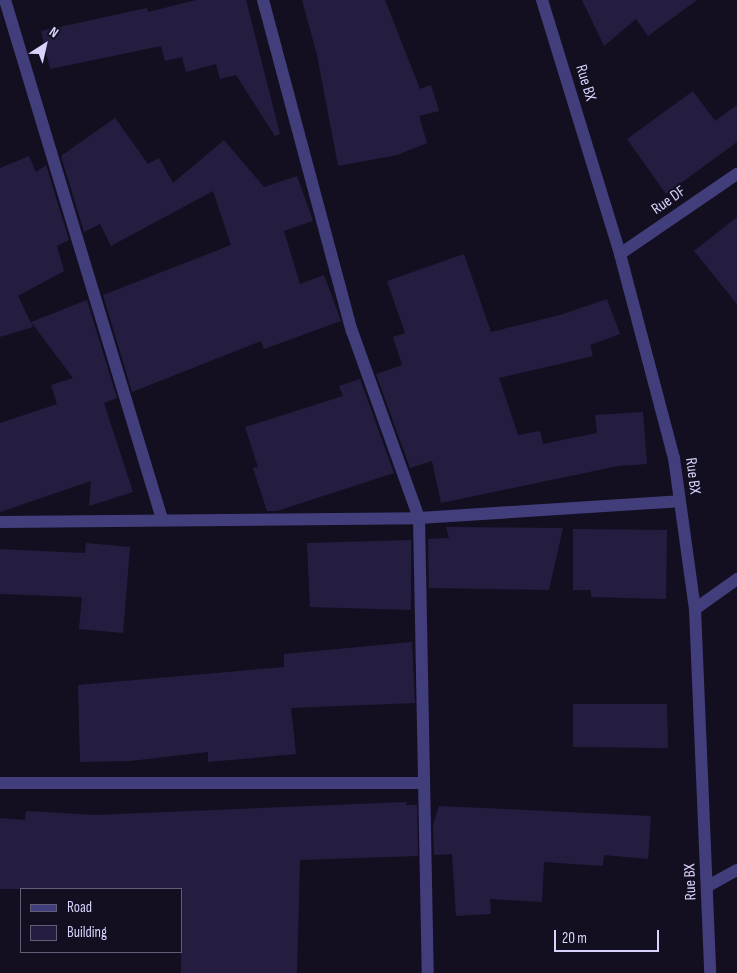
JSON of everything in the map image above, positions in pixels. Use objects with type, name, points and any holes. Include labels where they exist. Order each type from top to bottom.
[{"type":"street","points":[[5,0],[162,519]]},
{"type":"street","points":[[263,0],[352,330],[419,518],[428,973]]},
{"type":"street","name":"Rue BX","points":[[542,0],[620,254],[674,458],[695,609],[708,886],[710,973]]},
{"type":"street","name":"Rue DF","points":[[620,254],[737,174]]},
{"type":"street","points":[[0,522],[419,518],[679,501]]},
{"type":"street","points":[[695,609],[737,579]]},
{"type":"street","points":[[0,783],[424,783]]},
{"type":"street","points":[[708,886],[737,870]]},
{"type":"building","points":[[196,0],[246,0],[280,134],[275,136],[236,75],[220,79],[216,64],[186,72],[182,57],[165,61],[161,46],[50,69],[41,31],[147,8],[148,12]]},
{"type":"building","points":[[302,0],[385,0],[420,89],[431,85],[439,111],[419,116],[427,143],[397,155],[338,166],[317,55]]},
{"type":"building","points":[[582,0],[697,0],[648,36],[636,19],[604,46]]},
{"type":"building","points":[[693,91],[715,121],[737,105],[737,142],[666,194],[627,139]]},
{"type":"building","points":[[115,118],[148,164],[159,158],[173,183],[224,140],[264,187],[297,176],[313,221],[284,231],[300,284],[324,275],[341,321],[264,349],[261,341],[132,392],[103,295],[231,245],[213,191],[111,246],[100,224],[84,232],[61,156]]},
{"type":"building","points":[[29,156],[36,172],[46,165],[69,240],[57,246],[64,271],[18,296],[33,327],[0,337],[0,168]]},
{"type":"building","points":[[737,217],[737,304],[694,251]]},
{"type":"building","points":[[464,254],[491,332],[560,315],[607,299],[620,334],[590,345],[593,356],[499,378],[518,435],[540,431],[543,444],[597,433],[595,415],[643,412],[647,464],[618,466],[441,503],[432,461],[410,468],[376,374],[402,365],[393,337],[405,333],[387,281]]},
{"type":"building","points":[[87,300],[117,398],[104,403],[133,492],[89,506],[91,481],[0,512],[0,423],[57,404],[51,385],[73,378],[31,322]]},
{"type":"building","points":[[360,379],[394,473],[277,511],[267,511],[253,468],[258,467],[245,427],[343,396],[339,386]]},
{"type":"building","points":[[446,527],[563,528],[549,590],[429,588],[428,539],[449,538]]},
{"type":"building","points":[[573,529],[667,530],[666,599],[591,597],[591,590],[573,590]]},
{"type":"building","points":[[411,540],[411,610],[310,607],[307,543]]},
{"type":"building","points":[[86,543],[130,547],[123,633],[79,629],[82,597],[0,594],[0,549],[85,553]]},
{"type":"building","points":[[412,642],[415,703],[291,708],[296,754],[208,762],[208,752],[130,761],[80,762],[78,685],[284,667],[284,654]]},
{"type":"building","points":[[573,704],[667,704],[668,748],[573,747]]},
{"type":"building","points":[[406,802],[406,805],[417,805],[418,856],[300,860],[297,973],[181,973],[182,888],[0,889],[0,818],[25,820],[26,811],[95,815]]},
{"type":"building","points":[[439,806],[651,816],[648,859],[604,855],[603,866],[544,862],[542,902],[490,899],[491,914],[456,916],[452,854],[434,855],[433,825]]}]
